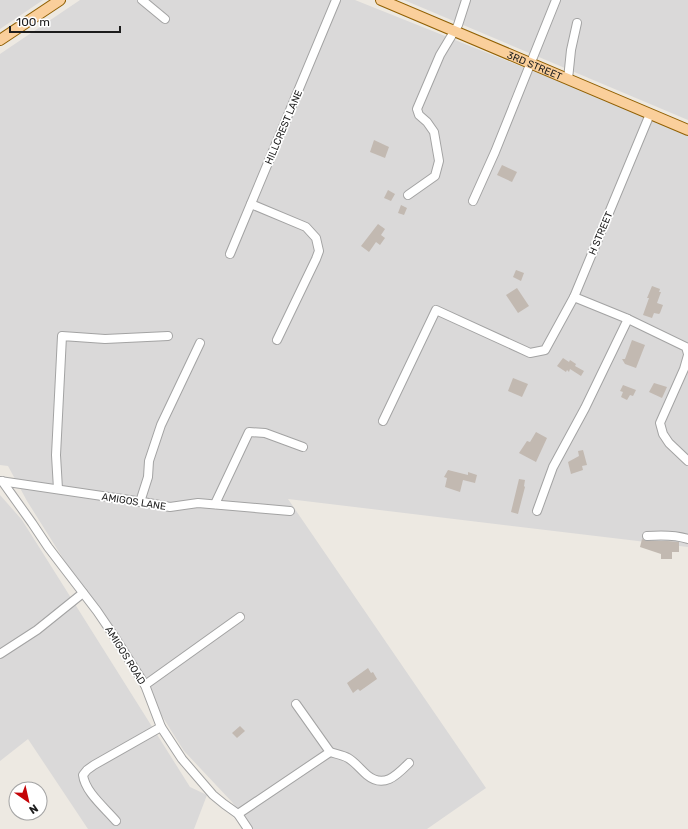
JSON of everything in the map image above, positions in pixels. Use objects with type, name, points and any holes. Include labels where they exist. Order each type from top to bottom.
[{"type":"main road","points":[[0,40],[60,0]]},
{"type":"main road","name":"3RD STREET","points":[[381,0],[688,130]]},
{"type":"street","points":[[142,0],[165,19]]},
{"type":"street","name":"HILLCREST LANE","points":[[230,254],[336,0]]},
{"type":"street","points":[[408,195],[434,176],[439,161],[434,132],[427,122],[419,115],[417,109],[440,55],[458,24],[466,0]]},
{"type":"street","points":[[473,201],[495,152],[556,0]]},
{"type":"street","points":[[568,79],[571,50],[577,23]]},
{"type":"street","name":"H STREET","points":[[383,421],[436,310],[530,353],[545,350],[574,297],[650,114]]},
{"type":"street","points":[[251,204],[306,227],[316,238],[319,251],[277,340]]},
{"type":"street","points":[[574,297],[628,319],[686,347],[688,354],[684,370],[660,423],[663,434],[669,443],[688,461]]},
{"type":"street","points":[[537,511],[553,467],[585,408],[628,319]]},
{"type":"street","points":[[58,490],[56,456],[62,336],[105,339],[168,336]]},
{"type":"street","points":[[140,502],[148,476],[149,461],[161,425],[200,343]]},
{"type":"street","points":[[215,504],[249,432],[265,434],[303,447]]},
{"type":"street","name":"AMIGOS LANE","points":[[1,481],[170,507],[198,503],[290,511]]},
{"type":"street","name":"AMIGOS ROAD","points":[[1,481],[48,547],[97,611],[146,685],[161,728],[182,759],[214,795],[238,814],[248,829]]},
{"type":"street","points":[[647,536],[658,535],[688,539]]},
{"type":"street","points":[[0,654],[37,630],[84,593]]},
{"type":"street","points":[[146,685],[240,617]]},
{"type":"street","points":[[296,704],[330,752],[347,758],[368,776],[382,781],[390,780],[409,763]]},
{"type":"street","points":[[116,821],[94,797],[84,782],[83,775],[94,765],[161,728]]},
{"type":"street","points":[[238,814],[330,752]]},
{"type":"shaded area","points":[[0,0],[43,0],[0,29]]},
{"type":"shaded area","points":[[80,0],[355,0],[688,133],[688,547],[288,499],[486,788],[427,829],[252,829],[232,802],[184,751],[27,501],[8,466],[0,465],[0,54]]},
{"type":"shaded area","points":[[404,0],[688,0],[688,120]]},
{"type":"shaded area","points":[[0,495],[22,520],[190,787],[207,795],[194,829],[88,829],[28,739],[0,761]]},
{"type":"building","points":[[374,140],[389,147],[385,158],[370,152]]},
{"type":"building","points":[[502,165],[517,172],[512,182],[497,175]]},
{"type":"building","points":[[388,190],[395,194],[391,201],[384,198]]},
{"type":"building","points":[[401,205],[407,208],[404,215],[398,213]]},
{"type":"building","points":[[378,224],[385,229],[381,235],[385,238],[380,245],[376,242],[369,252],[361,246]]},
{"type":"building","points":[[516,270],[524,273],[521,281],[513,277]]},
{"type":"building","points":[[652,286],[660,289],[659,292],[661,292],[657,303],[663,305],[660,313],[654,313],[652,318],[643,315],[649,298],[647,298]]},
{"type":"building","points":[[517,288],[529,306],[518,313],[506,295]]},
{"type":"building","points":[[632,340],[645,345],[636,368],[625,364],[622,359],[625,359]]},
{"type":"building","points":[[563,358],[569,362],[570,360],[576,364],[575,366],[584,371],[581,376],[570,369],[569,372],[567,370],[566,372],[557,366]]},
{"type":"building","points":[[513,378],[528,384],[522,397],[508,391]]},
{"type":"building","points":[[654,383],[667,387],[662,398],[649,392]]},
{"type":"building","points":[[623,385],[636,390],[633,396],[630,395],[627,400],[621,397],[623,392],[620,391]]},
{"type":"building","points":[[536,432],[547,438],[536,462],[519,453],[527,441],[530,442]]},
{"type":"building","points":[[583,450],[587,465],[582,466],[583,470],[571,474],[568,462],[579,456],[578,451]]},
{"type":"building","points":[[448,470],[468,475],[468,472],[477,475],[475,483],[463,480],[460,492],[445,487],[447,478],[444,477]]},
{"type":"building","points":[[519,479],[525,480],[525,487],[518,514],[511,512]]},
{"type":"building","points":[[642,539],[647,541],[679,542],[679,552],[672,552],[672,559],[661,559],[661,554],[640,547]]},
{"type":"building","points":[[368,668],[371,673],[373,672],[377,679],[360,691],[358,689],[353,693],[347,683]]},
{"type":"building","points":[[240,726],[245,731],[237,738],[232,733]]}]
